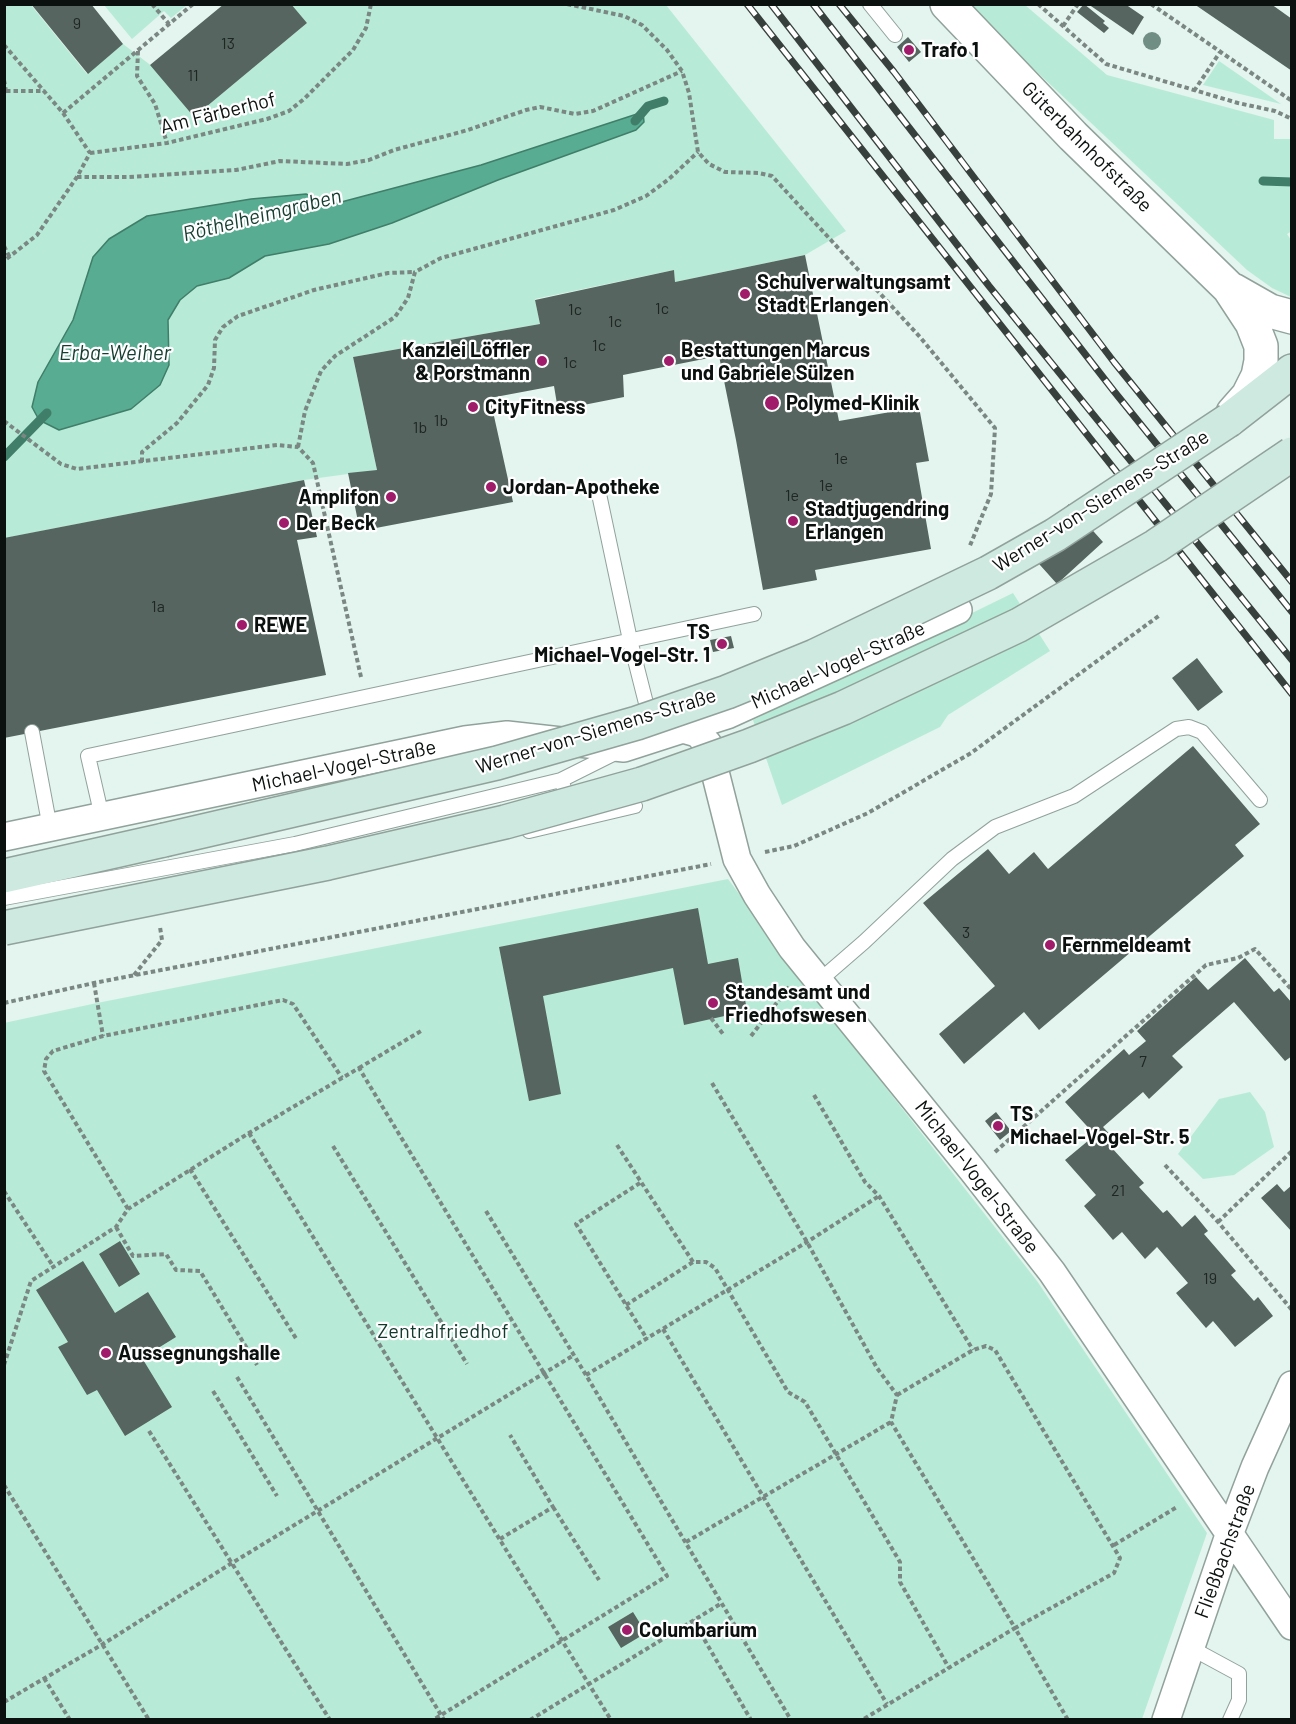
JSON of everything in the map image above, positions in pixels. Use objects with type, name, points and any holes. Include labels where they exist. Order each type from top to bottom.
[{"type":"main road","name":"Werner-von-Siemens-Straße","points":[[14,872],[497,763],[637,723],[727,692],[815,656],[988,573],[1055,535],[1229,420],[1292,371]]},
{"type":"main road","points":[[4,928],[328,863],[505,822],[642,784],[749,746],[843,708],[1019,625],[1156,546],[1292,454]]},
{"type":"street","name":"Güterbahnhofstraße","points":[[947,4],[1073,136],[1229,288],[1258,335],[1262,361],[1258,376],[1248,396],[1229,420]]},
{"type":"street","name":"Güterbahnhofstraße","points":[[1229,288],[1270,311],[1292,317]]},
{"type":"street","name":"Michael-Vogel-Straße","points":[[4,837],[465,740],[507,735],[624,748],[727,715],[958,610]]},
{"type":"street","name":"Michael-Vogel-Straße","points":[[683,729],[697,733],[708,744],[737,859],[757,895],[792,948],[1052,1272],[1292,1626]]},
{"type":"street","name":"Fließbachstraße","points":[[1166,1719],[1229,1535],[1255,1467],[1292,1385]]},
{"type":"lane","points":[[870,4],[895,35]]},
{"type":"lane","points":[[599,494],[630,640],[655,739]]},
{"type":"lane","points":[[102,817],[88,756],[753,614]]},
{"type":"lane","points":[[814,974],[864,942],[952,859],[995,827],[1074,796],[1176,729],[1189,727],[1202,732],[1260,800]]},
{"type":"lane","points":[[32,732],[50,828]]},
{"type":"lane","points":[[4,898],[295,843],[561,780],[624,748]]},
{"type":"lane","points":[[561,780],[572,822]]},
{"type":"lane","points":[[515,835],[635,806]]},
{"type":"lane","points":[[4,941],[468,845]]},
{"type":"lane","points":[[1191,1648],[1239,1674],[1239,1700],[1230,1719]]},
{"type":"path","points":[[152,4],[169,24]]},
{"type":"path","points":[[63,113],[193,4]]},
{"type":"path","name":"Am Färberhof","points":[[90,153],[167,143],[267,119],[289,111],[353,50],[366,28],[371,4]]},
{"type":"path","points":[[567,4],[624,16],[642,25],[667,50],[682,71],[689,93],[698,152],[708,164],[725,172],[759,173],[772,176],[920,337],[995,428],[991,494],[970,542],[968,553]]},
{"type":"path","points":[[1038,4],[1106,64],[1194,91],[1275,111],[1292,119]]},
{"type":"path","points":[[1063,26],[1078,4]]},
{"type":"path","points":[[1151,4],[1292,101]]},
{"type":"path","points":[[4,45],[63,113],[90,153],[77,177],[37,235],[4,261]]},
{"type":"path","points":[[138,50],[136,76],[155,104],[167,143]]},
{"type":"path","points":[[1194,91],[1220,52]]},
{"type":"path","points":[[77,177],[129,177],[236,170],[280,161],[347,164],[369,160],[394,150],[468,130],[526,110],[540,107],[575,114],[593,111],[682,71]]},
{"type":"path","points":[[4,80],[5,92],[45,91]]},
{"type":"path","points":[[142,462],[142,452],[177,423],[208,385],[214,368],[214,340],[223,327],[238,316],[314,290],[388,273],[415,272],[441,258],[614,210],[646,196],[669,179],[698,152]]},
{"type":"path","points":[[4,246],[10,258]]},
{"type":"path","points":[[298,447],[305,411],[321,371],[335,356],[395,317],[408,297],[415,272]]},
{"type":"path","points":[[6,422],[61,464],[77,469],[277,445],[298,447],[313,463],[365,697]]},
{"type":"path","points":[[4,1003],[94,983],[737,859],[794,846],[868,813],[971,753],[1160,615]]},
{"type":"path","points":[[133,976],[160,942]]},
{"type":"path","points":[[973,1171],[1206,965],[1238,958],[1257,949],[1292,990]]},
{"type":"path","points":[[751,1036],[799,975],[814,974]]},
{"type":"path","points":[[94,983],[103,1036]]},
{"type":"path","points":[[128,1209],[44,1071],[46,1059],[53,1051],[103,1036],[283,1000],[293,1004],[342,1078]]},
{"type":"path","points":[[711,1018],[723,1034]]},
{"type":"path","points":[[4,1365],[31,1281],[116,1227],[128,1209],[190,1169],[422,1031]]},
{"type":"path","points":[[359,1068],[667,1575],[433,1719]]},
{"type":"path","points":[[712,1083],[807,1242],[878,1368],[897,1395]]},
{"type":"path","points":[[814,1095],[866,1182],[879,1196],[974,1350]]},
{"type":"path","points":[[249,1133],[611,1719]]},
{"type":"path","points":[[617,1145],[640,1184],[693,1262]]},
{"type":"path","points":[[333,1146],[467,1364]]},
{"type":"path","points":[[1218,1222],[1292,1151]]},
{"type":"path","points":[[1165,1165],[1218,1222],[1292,1310]]},
{"type":"path","points":[[190,1169],[297,1340]]},
{"type":"path","points":[[640,1184],[576,1224],[647,1339]]},
{"type":"path","points":[[4,1191],[53,1266]]},
{"type":"path","points":[[586,1375],[729,1290],[879,1196]]},
{"type":"path","points":[[486,1211],[791,1719]]},
{"type":"path","points":[[116,1227],[133,1256],[166,1254],[176,1270],[200,1271],[257,1365]]},
{"type":"path","points":[[626,1305],[693,1262],[706,1262],[716,1268],[788,1392],[806,1402],[900,1562],[900,1582],[949,1668]]},
{"type":"path","points":[[663,1329],[887,1704]]},
{"type":"path","points":[[862,1719],[871,1717],[887,1704],[1015,1628],[1113,1573],[1120,1558],[995,1350],[986,1346],[974,1350],[897,1395],[891,1422],[1015,1628],[1068,1719]]},
{"type":"path","points":[[4,1702],[103,1644],[574,1355]]},
{"type":"path","points":[[237,1377],[444,1719]]},
{"type":"path","points":[[213,1391],[277,1496]]},
{"type":"path","points":[[686,1542],[891,1422]]},
{"type":"path","points":[[149,1431],[330,1719]]},
{"type":"path","points":[[510,1435],[599,1580]]},
{"type":"path","points":[[4,1485],[149,1719]]},
{"type":"path","points":[[1114,1545],[1200,1493]]},
{"type":"path","points":[[500,1539],[554,1507]]},
{"type":"path","points":[[530,1719],[722,1604]]},
{"type":"path","points":[[693,1620],[751,1719]]},
{"type":"path","points":[[44,1678],[70,1719]]},
{"type":"green space","points":[[5,5],[31,5],[87,74],[123,44],[153,67],[194,117],[307,23],[291,5],[666,5],[846,231],[805,255],[675,282],[674,270],[535,299],[540,324],[353,357],[377,470],[304,480],[5,538]]},
{"type":"green space","points":[[104,5],[187,5],[171,18],[164,11],[132,39]]},
{"type":"green space","points":[[972,5],[1025,5],[1107,75],[1274,120],[1274,139],[1291,139],[1292,231],[1287,234],[1291,240],[1291,297],[1272,288],[1247,270],[1019,55]]},
{"type":"green space","points":[[1219,61],[1281,104],[1203,85]]},
{"type":"green space","points":[[1013,593],[1050,651],[948,715],[940,727],[782,805],[753,720]]},
{"type":"green space","name":"Zentralfriedhof","points":[[728,879],[833,1020],[1037,1281],[1207,1533],[1142,1719],[5,1719],[4,1023]]},
{"type":"green space","points":[[1250,1092],[1265,1112],[1274,1147],[1234,1175],[1203,1179],[1178,1154],[1219,1099]]},
{"type":"water","name":"Erba-Weiher","points":[[643,112],[644,122],[636,130],[498,180],[392,223],[329,244],[265,256],[229,278],[197,286],[180,300],[168,320],[169,365],[160,385],[131,409],[59,430],[39,420],[32,407],[38,382],[73,320],[93,257],[109,239],[147,216],[251,199],[306,194],[330,205],[481,165]]},
{"type":"building","points":[[31,4],[91,4],[123,44],[88,74]]},
{"type":"building","points":[[224,4],[291,4],[307,23],[194,117],[150,65]]},
{"type":"building","points":[[1084,4],[1105,21],[1103,23],[1109,28],[1104,33],[1077,12]]},
{"type":"building","points":[[1088,4],[1125,4],[1144,17],[1133,35]]},
{"type":"building","points":[[1194,4],[1271,4],[1292,19],[1292,71]]},
{"type":"building","name":"Trafo 1","points":[[908,37],[921,52],[909,62],[897,47]]},
{"type":"building","points":[[805,255],[839,421],[919,407],[929,461],[916,463],[931,549],[815,570],[817,580],[763,590],[719,356],[623,375],[624,397],[558,410],[554,386],[490,398],[513,502],[360,531],[348,473],[377,470],[353,357],[540,324],[535,300],[674,270],[675,282]]},
{"type":"building","points":[[304,480],[317,537],[297,540],[326,675],[4,738],[4,538]]},
{"type":"building","points":[[1069,504],[1103,542],[1057,584],[1023,546]]},
{"type":"building","name":"TS Michael-Vogel-Str. 1","points":[[731,636],[734,648],[713,652],[710,640]]},
{"type":"building","points":[[1197,658],[1223,692],[1198,711],[1172,678]]},
{"type":"building","name":"Fernmeldeamt","points":[[1193,746],[1260,824],[1235,845],[1244,856],[1039,1030],[1024,1012],[964,1064],[939,1034],[995,986],[923,903],[988,849],[1009,874],[1034,852],[1048,869]]},
{"type":"building","name":"Standesamt und Friedhofswesen","points":[[698,908],[708,964],[738,958],[747,1011],[684,1025],[673,968],[543,996],[561,1094],[529,1101],[499,947]]},
{"type":"building","points":[[1245,958],[1274,992],[1279,988],[1292,1003],[1292,1056],[1285,1061],[1234,1002],[1172,1056],[1183,1067],[1149,1099],[1143,1092],[1103,1127],[1117,1142],[1111,1147],[1144,1183],[1139,1187],[1163,1213],[1167,1210],[1182,1227],[1195,1215],[1208,1231],[1204,1234],[1236,1271],[1231,1275],[1254,1301],[1258,1297],[1273,1316],[1235,1347],[1213,1321],[1206,1328],[1176,1293],[1188,1283],[1157,1247],[1145,1259],[1122,1232],[1113,1240],[1084,1206],[1096,1195],[1065,1160],[1095,1135],[1065,1102],[1124,1049],[1129,1055],[1146,1041],[1137,1031],[1196,977],[1208,990]]},
{"type":"building","name":"TS Michael-Vogel-Str. 5","points":[[996,1112],[1011,1131],[1000,1140],[985,1121]]},
{"type":"building","points":[[1277,1184],[1284,1192],[1292,1185],[1292,1232],[1261,1198]]},
{"type":"building","points":[[120,1241],[140,1274],[119,1287],[99,1254]]},
{"type":"building","name":"Aussegnungshalle","points":[[83,1261],[115,1313],[148,1292],[176,1337],[142,1358],[172,1407],[125,1436],[97,1390],[87,1395],[58,1347],[68,1342],[36,1290]]},
{"type":"building","name":"Columbarium","points":[[633,1612],[646,1633],[621,1648],[608,1627]]},
{"type":"waterway","name":"Röthelheimgraben","points":[[635,121],[648,106],[664,101]]},
{"type":"waterway","name":"Röthelheimgraben","points":[[1263,181],[1292,182]]},
{"type":"waterway","name":"Röthelheimgraben","points":[[4,457],[47,413]]},
{"type":"railway","points":[[747,4],[1292,694]]},
{"type":"railway","points":[[771,4],[989,286],[1292,660]]},
{"type":"railway","points":[[813,4],[1113,390],[1292,612]]},
{"type":"railway","points":[[839,4],[894,72],[1114,362],[1292,582]]},
{"type":"place","name":"Trafo 1","points":[[909,50]]},
{"type":"place","name":"Schulverwaltungsamt Stadt Erlangen","points":[[745,294]]},
{"type":"place","name":"Kanzlei Löffler & Porstmann","points":[[542,361]]},
{"type":"place","name":"Bestattungen Marcus und Gabriele Sülzen","points":[[669,361]]},
{"type":"place","name":"Polymed-Klinik","points":[[772,403]]},
{"type":"place","name":"CityFitness","points":[[473,407]]},
{"type":"place","name":"Jordan-Apotheke","points":[[491,487]]},
{"type":"place","name":"Amplifon","points":[[391,497]]},
{"type":"place","name":"Stadtjugendring Erlangen","points":[[793,521]]},
{"type":"place","name":"Der Beck","points":[[284,523]]},
{"type":"place","name":"REWE","points":[[242,625]]},
{"type":"place","name":"TS Michael-Vogel-Str. 1","points":[[722,644]]},
{"type":"place","name":"Fernmeldeamt","points":[[1050,945]]},
{"type":"place","name":"Standesamt und Friedhofswesen","points":[[713,1003]]},
{"type":"place","name":"TS Michael-Vogel-Str. 5","points":[[998,1126]]},
{"type":"place","name":"Aussegnungshalle","points":[[106,1353]]},
{"type":"place","name":"Columbarium","points":[[627,1630]]}]
